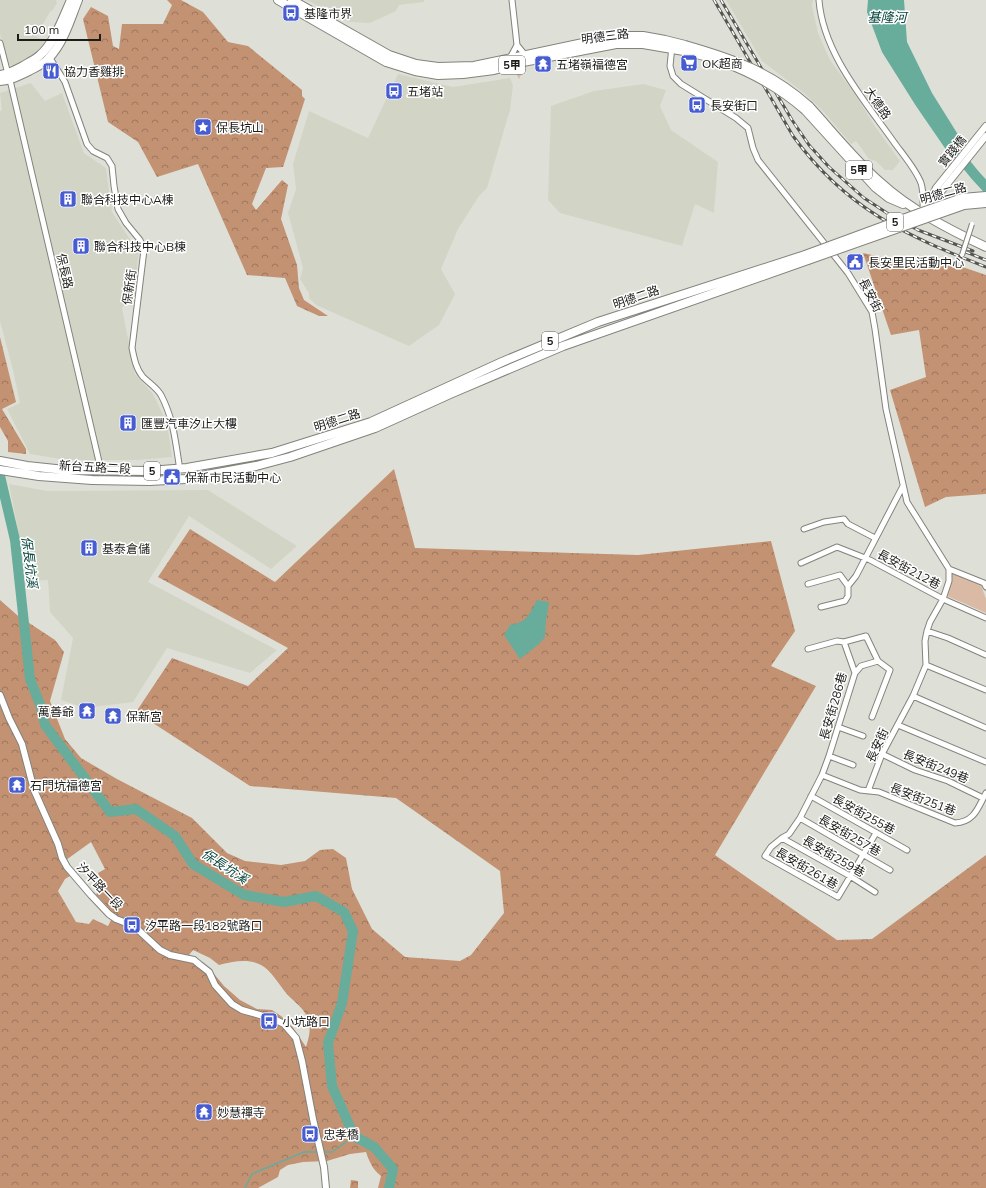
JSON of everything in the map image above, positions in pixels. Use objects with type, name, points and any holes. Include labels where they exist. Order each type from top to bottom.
[{"type":"main road","points":[[0,81],[32,60],[44,50],[57,31],[71,0]]},
{"type":"main road","points":[[6,76],[37,67],[50,58],[65,34],[78,0]]},
{"type":"main road","name":"明德三路","points":[[278,0],[389,55],[416,64],[438,67],[468,66],[511,58],[527,58]]},
{"type":"main road","name":"明德三路","points":[[292,0],[323,22],[386,62],[414,71],[438,75],[463,74],[494,70],[527,58],[616,36],[643,36],[685,48],[724,56],[766,74],[782,84],[880,182],[923,214],[947,228],[986,247]]},
{"type":"main road","name":"明德二路","points":[[302,444],[371,422],[502,362],[598,322],[807,258],[962,198],[986,196]]},
{"type":"main road","name":"明德二路","points":[[306,453],[375,428],[563,346],[807,258],[964,205],[986,203]]},
{"type":"main road","name":"新台五路二段","points":[[0,461],[53,469],[149,471],[187,468],[243,459],[272,453],[302,444]]},
{"type":"main road","name":"新台五路二段","points":[[0,470],[39,476],[92,480],[150,481],[185,479],[236,470],[306,453]]},
{"type":"street","points":[[508,66],[517,45],[512,0]]},
{"type":"street","name":"大德路","points":[[819,0],[825,33],[841,66],[922,184],[923,214]]},
{"type":"street","name":"保長路","points":[[0,43],[6,76],[100,466]]},
{"type":"street","points":[[517,45],[527,58]]},
{"type":"street","name":"長安街","points":[[673,45],[670,66],[673,76],[681,84],[736,118],[748,128],[758,160],[848,273],[872,312],[886,409],[907,502],[949,569],[949,581],[943,599],[930,622],[927,631],[925,641],[926,665],[913,696],[882,754],[868,791]]},
{"type":"street","name":"保新街","points":[[50,58],[64,82],[87,144],[92,151],[107,158],[112,166],[118,209],[126,223],[140,240],[144,250],[132,348],[134,360],[138,370],[159,392],[167,407],[172,420],[179,464]]},
{"type":"street","name":"實踐橋","points":[[939,190],[986,126]]},
{"type":"street","name":"實踐橋","points":[[939,190],[986,136]]},
{"type":"street","points":[[923,214],[939,190]]},
{"type":"street","points":[[962,255],[967,245],[972,224]]},
{"type":"street","points":[[821,607],[845,601],[848,596],[848,586],[856,576],[866,558],[903,486]]},
{"type":"street","points":[[804,529],[824,522],[844,519],[848,524],[875,538]]},
{"type":"street","name":"長安街212巷","points":[[800,563],[837,547],[866,558],[943,599],[986,618]]},
{"type":"street","points":[[949,569],[985,584]]},
{"type":"street","points":[[808,584],[840,576],[848,586]]},
{"type":"street","points":[[927,631],[948,638],[986,655]]},
{"type":"street","points":[[808,649],[836,641],[844,642],[866,636],[878,661],[890,670],[872,717]]},
{"type":"street","name":"長安街286巷","points":[[822,775],[855,673],[844,642]]},
{"type":"street","points":[[855,673],[861,666],[878,661]]},
{"type":"street","points":[[926,665],[986,690]]},
{"type":"street","name":"汐平路一段","points":[[0,695],[9,718],[22,744],[34,790],[58,844],[66,867],[109,914],[116,919],[134,926],[160,950],[170,955],[194,960],[209,972],[216,985],[232,1004],[242,1010],[274,1019],[284,1024],[296,1038],[300,1049],[324,1167],[326,1188]]},
{"type":"street","points":[[913,696],[986,728]]},
{"type":"street","points":[[898,725],[986,762]]},
{"type":"street","points":[[838,727],[863,736]]},
{"type":"street","name":"長安街249巷","points":[[882,754],[915,770],[984,795]]},
{"type":"street","points":[[829,756],[853,765]]},
{"type":"street","points":[[782,838],[789,834],[800,818],[822,775],[868,791]]},
{"type":"street","name":"長安街251巷","points":[[868,791],[879,792],[955,823],[962,822],[978,810],[984,795]]},
{"type":"street","name":"長安街255巷","points":[[811,796],[907,850]]},
{"type":"street","name":"長安街257巷","points":[[800,818],[890,870]]},
{"type":"street","points":[[850,876],[864,855],[876,832]]},
{"type":"street","name":"長安街261巷","points":[[782,838],[771,847],[766,856],[838,897],[850,876]]},
{"type":"street","name":"長安街259巷","points":[[782,838],[876,892]]},
{"type":"shaded area","points":[[0,0],[56,0],[57,3],[36,36],[47,43],[37,54],[13,67],[8,63],[0,34]]},
{"type":"shaded area","points":[[307,0],[424,0],[424,2],[399,5],[396,11],[370,23],[348,22]]},
{"type":"shaded area","points":[[726,0],[813,0],[812,6],[818,33],[830,60],[900,161],[893,170],[885,170],[876,161],[869,159],[856,141],[851,144],[824,112],[804,93],[762,61]]},
{"type":"shaded area","points":[[525,66],[519,79],[514,69]]},
{"type":"shaded area","points":[[398,74],[453,87],[510,78],[513,85],[510,110],[487,188],[479,196],[458,229],[441,269],[455,294],[439,325],[409,346],[316,305],[309,298],[309,293],[300,279],[303,268],[288,213],[296,189],[293,164],[309,111],[368,138]]},
{"type":"shaded area","points":[[31,83],[45,101],[62,93],[84,153],[106,168],[112,212],[139,253],[133,294],[122,308],[135,374],[153,394],[167,423],[172,457],[139,460],[66,460],[30,454],[7,409],[20,403],[0,321],[0,111],[2,110],[0,93]]},
{"type":"shaded area","points":[[643,84],[666,90],[660,106],[671,130],[718,162],[714,213],[695,204],[682,246],[560,213],[548,200],[551,106],[594,91]]},
{"type":"shaded area","points":[[9,484],[47,491],[208,490],[297,546],[271,569],[189,516],[148,582],[277,650],[250,673],[167,648],[133,702],[85,708],[61,700],[73,638],[50,612],[48,580],[28,581]]},
{"type":"shaded area","points":[[953,573],[981,585],[986,599],[986,613],[945,595]]},
{"type":"green space","points":[[167,0],[181,0],[203,12],[228,42],[248,46],[302,90],[302,96],[305,99],[283,167],[266,168],[252,204],[256,210],[282,180],[288,185],[281,219],[297,265],[299,288],[304,300],[328,316],[319,316],[297,306],[285,278],[247,275],[198,164],[157,177],[138,142],[108,122],[83,19],[91,7],[108,16],[113,46],[119,49],[122,24],[163,24],[172,5]]},
{"type":"green space","points":[[863,253],[909,263],[936,258],[986,275],[986,494],[946,497],[925,507],[890,390],[926,377],[919,330],[891,335]]},
{"type":"green space","points":[[0,337],[16,402],[2,409],[26,449],[26,454],[8,452],[8,441],[0,427]]},
{"type":"green space","points":[[394,469],[415,548],[638,555],[771,541],[795,631],[771,666],[816,686],[715,855],[837,940],[872,939],[986,855],[986,1188],[378,1188],[381,1176],[368,1159],[366,1152],[350,1154],[327,1161],[303,1162],[288,1165],[280,1170],[278,1177],[258,1188],[0,1188],[0,600],[17,615],[55,640],[64,652],[50,701],[65,739],[81,758],[117,779],[192,818],[227,853],[245,861],[281,865],[305,861],[320,850],[333,849],[346,858],[352,889],[372,929],[405,957],[460,961],[471,955],[504,913],[500,871],[396,798],[250,786],[136,712],[172,658],[248,686],[288,648],[158,577],[190,529],[275,582]],"holes":[[[91,842],[105,869],[98,873],[105,888],[96,894],[114,914],[108,926],[93,919],[89,924],[76,922],[58,891],[65,879],[75,873],[66,860]],[[193,950],[210,958],[219,965],[245,961],[251,962],[261,965],[272,974],[287,994],[301,1007],[309,1021],[310,1029],[306,1047],[292,1026],[281,1016],[272,1010],[257,1009],[240,1000],[224,986],[210,969],[189,955]]]},
{"type":"green space","points":[[351,1180],[358,1181],[358,1188],[350,1188]]},
{"type":"water","name":"基隆河","points":[[868,0],[904,0],[907,42],[932,93],[962,141],[949,154],[916,106],[882,52],[867,12]]},
{"type":"water","points":[[537,600],[549,602],[545,637],[539,644],[520,659],[504,635],[510,625],[516,624],[527,617]]},
{"type":"waterway","name":"基隆河","points":[[945,138],[986,187]]},
{"type":"waterway","name":"保長坑溪","points":[[0,476],[15,540],[30,679],[41,707],[45,725],[110,812],[136,809],[175,836],[193,864],[244,895],[284,902],[316,896],[344,912],[353,931],[342,1003],[328,1043],[332,1086],[354,1136],[374,1147],[393,1169],[389,1188]]},
{"type":"waterway","name":"保長坑溪","points":[[322,1152],[332,1152],[354,1136]]},
{"type":"waterway","name":"保長坑溪","points":[[245,1188],[252,1174],[304,1152],[318,1152]]},
{"type":"railway","points":[[714,0],[793,136],[813,161],[834,183],[856,201],[903,231],[986,267]]},
{"type":"railway","points":[[721,0],[792,120],[809,145],[829,167],[864,198],[890,215],[918,230],[973,251]]},
{"type":"railway","points":[[966,252],[986,260]]},
{"type":"place","name":"基隆市界","points":[[291,13]]},
{"type":"place","name":"OK超商","points":[[689,63]]},
{"type":"place","name":"五堵嶺福德宮","points":[[543,64]]},
{"type":"place","name":"協力香雞排","points":[[51,71]]},
{"type":"place","name":"五堵站","points":[[394,91]]},
{"type":"place","name":"長安街口","points":[[697,105]]},
{"type":"place","name":"保長坑山","points":[[203,127]]},
{"type":"place","name":"聯合科技中心A棟","points":[[68,199]]},
{"type":"place","name":"聯合科技中心B棟","points":[[81,246]]},
{"type":"place","name":"長安里民活動中心","points":[[855,262]]},
{"type":"place","name":"匯豐汽車汐止大樓","points":[[128,423]]},
{"type":"place","name":"保新市民活動中心","points":[[172,477]]},
{"type":"place","name":"基泰倉儲","points":[[89,548]]},
{"type":"place","name":"萬善爺","points":[[87,711]]},
{"type":"place","name":"保新宮","points":[[113,716]]},
{"type":"place","name":"石門坑福德宮","points":[[17,785]]},
{"type":"place","name":"汐平路一段182號路口","points":[[132,925]]},
{"type":"place","name":"小坑路口","points":[[269,1021]]},
{"type":"place","name":"妙慧禪寺","points":[[204,1112]]},
{"type":"place","name":"忠孝橋","points":[[310,1134]]}]
